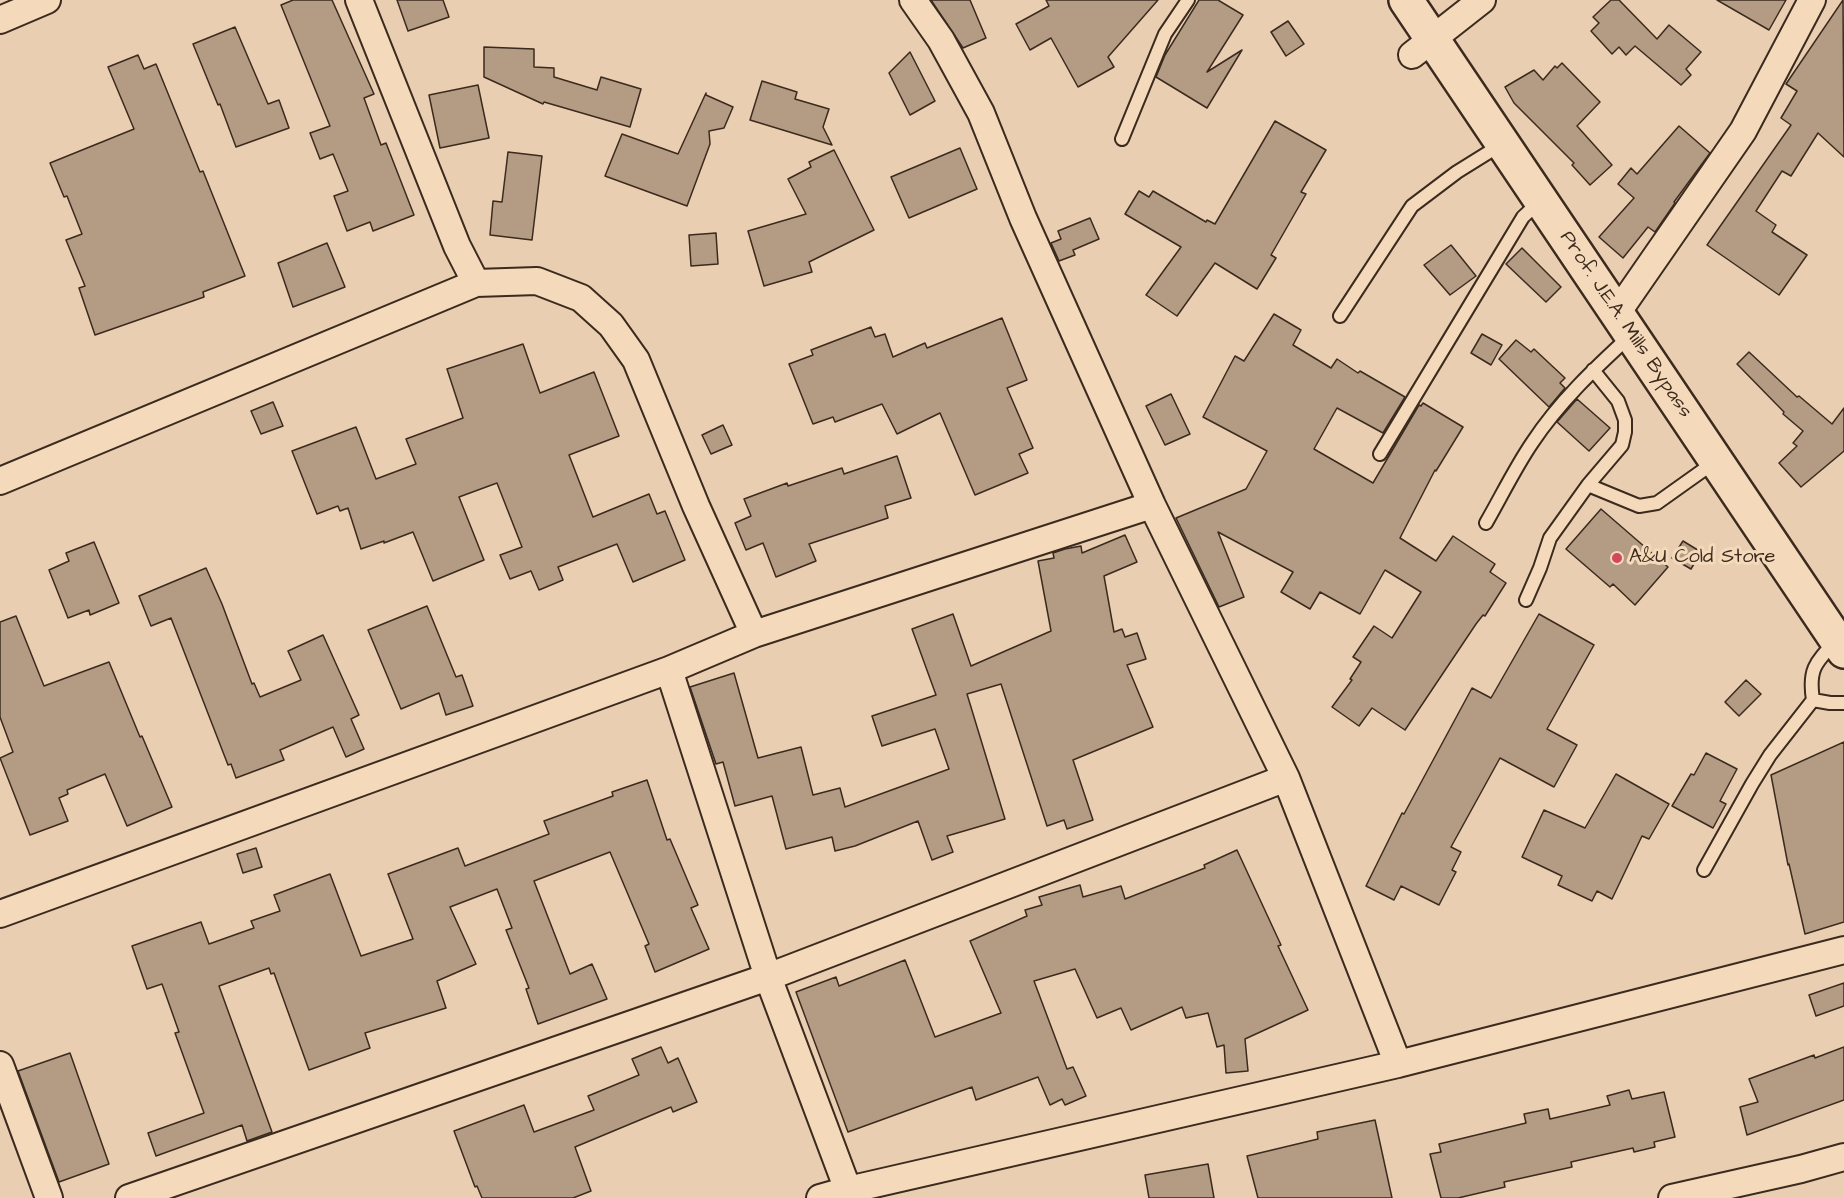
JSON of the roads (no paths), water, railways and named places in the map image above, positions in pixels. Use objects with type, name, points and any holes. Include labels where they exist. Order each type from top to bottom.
[{"type":"street","points":[[0,20],[47,0]]},
{"type":"street","points":[[359,0],[457,246],[476,283]]},
{"type":"street","points":[[913,0],[941,40],[981,113],[1023,218],[1152,505],[1286,778],[1398,1064]]},
{"type":"street","name":"Prof. J.E.A. Mills Bypass","points":[[1406,0],[1422,47],[1503,143],[1840,645]]},
{"type":"street","points":[[1422,47],[1482,0]]},
{"type":"street","points":[[1624,324],[1743,131],[1812,0]]},
{"type":"street","points":[[0,481],[476,283],[537,281],[580,298],[611,325],[636,360],[696,507],[754,633]]},
{"type":"street","points":[[0,914],[669,670],[754,633],[1152,505]]},
{"type":"street","points":[[669,670],[768,977],[848,1190]]},
{"type":"street","points":[[129,1198],[768,977],[1286,778]]},
{"type":"street","points":[[820,1198],[1398,1064],[1844,950]]},
{"type":"street","points":[[0,1065],[49,1198]]},
{"type":"street","points":[[1672,1198],[1844,1157]]},
{"type":"lane","points":[[1122,139],[1165,34],[1188,0]]},
{"type":"lane","points":[[1340,316],[1412,206],[1457,172],[1503,143]]},
{"type":"lane","points":[[1380,454],[1523,218],[1541,200]]},
{"type":"lane","points":[[1486,523],[1530,445],[1550,418],[1593,370],[1624,324]]},
{"type":"lane","points":[[1526,600],[1550,538],[1588,485],[1622,445],[1625,420],[1617,401],[1593,370]]},
{"type":"lane","points":[[1588,485],[1639,506],[1657,503],[1716,461]]},
{"type":"lane","points":[[1704,870],[1770,754],[1813,700],[1810,685],[1812,671],[1818,659],[1840,645]]},
{"type":"lane","points":[[1813,700],[1844,703]]},
{"type":"place","name":"A&U Cold Store","points":[[1617,558]]}]
